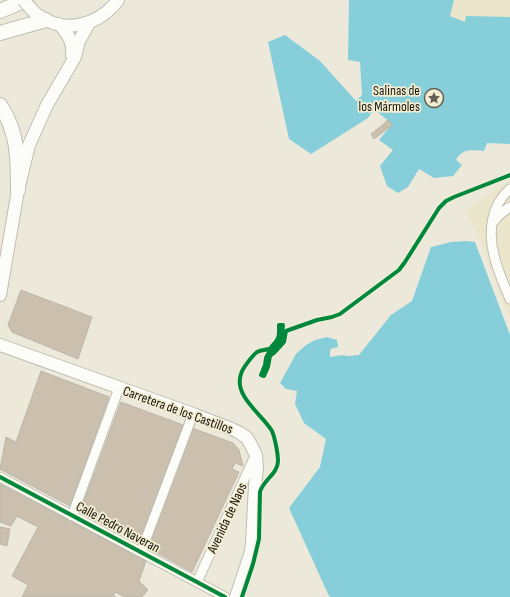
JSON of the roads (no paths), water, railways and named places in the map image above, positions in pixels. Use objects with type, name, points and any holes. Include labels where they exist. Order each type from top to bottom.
[{"type":"highway","points":[[0,11],[26,0]]},
{"type":"highway","points":[[0,33],[47,19]]},
{"type":"highway","points":[[0,105],[9,121],[16,147],[18,164],[18,190]]},
{"type":"main road","points":[[23,0],[66,32],[72,42],[73,50],[70,66]]},
{"type":"main road","points":[[47,19],[69,26],[79,25],[103,16],[118,0]]},
{"type":"main road","points":[[0,296],[18,190],[29,145],[47,106],[75,57],[81,35],[89,22]]},
{"type":"main road","name":"Carretera de los Castillos","points":[[0,345],[193,414],[232,429],[247,438],[256,455],[257,469],[252,544],[250,555],[236,597]]},
{"type":"street","points":[[510,189],[505,193],[496,207],[492,223],[494,255],[507,280],[510,299]]},
{"type":"street","points":[[500,201],[510,196]]},
{"type":"street","points":[[492,223],[500,214],[510,207]]},
{"type":"street","points":[[72,516],[119,388]]},
{"type":"street","points":[[141,552],[193,414]]},
{"type":"street","name":"Avenida de Naos","points":[[198,582],[256,455]]},
{"type":"street","name":"Calle Pedro Naveran","points":[[0,477],[225,597]]},
{"type":"water","name":"Salinas de los Mármoles","points":[[349,0],[454,0],[450,16],[465,22],[466,16],[510,17],[510,144],[487,143],[484,151],[471,150],[461,153],[456,160],[462,165],[453,176],[434,178],[419,169],[408,187],[398,193],[387,186],[380,166],[393,150],[379,140],[392,124],[374,109],[368,118],[311,154],[289,139],[268,42],[285,35],[320,61],[356,101],[362,95],[360,62],[348,60]]},
{"type":"water","points":[[451,242],[475,242],[510,335],[510,597],[331,597],[329,596],[289,508],[320,467],[326,439],[304,423],[295,404],[297,391],[286,389],[280,383],[296,354],[306,345],[315,340],[327,337],[337,340],[338,347],[330,350],[330,357],[359,355],[391,315],[412,301],[431,247]]},
{"type":"place","name":"Salinas de los Mármoles","points":[[434,98]]}]
